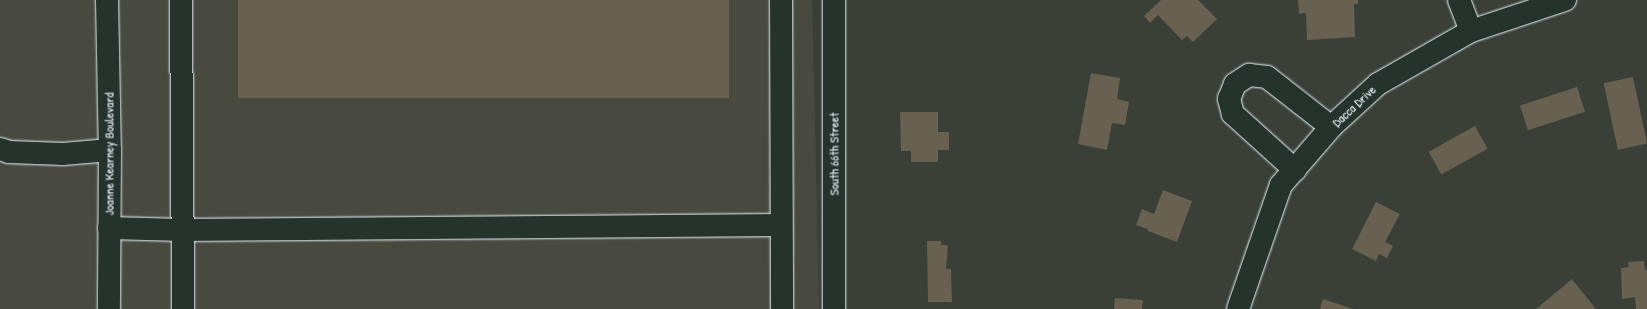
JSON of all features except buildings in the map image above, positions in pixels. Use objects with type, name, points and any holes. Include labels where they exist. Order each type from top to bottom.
[{"type":"street","name":"Joanne Kearney Boulevard","points":[[107,0],[110,150],[109,309]]},
{"type":"street","points":[[181,0],[183,309]]},
{"type":"street","points":[[781,0],[782,309]]},
{"type":"street","name":"South 66th Street","points":[[834,0],[834,309]]},
{"type":"street","points":[[1459,0],[1471,31]]},
{"type":"street","name":"Dacca Drive","points":[[1238,309],[1281,185],[1331,127],[1378,84],[1471,31],[1565,0]]},
{"type":"street","points":[[1295,170],[1234,114],[1228,99],[1235,84],[1249,75],[1267,77],[1331,127]]},
{"type":"street","points":[[0,149],[10,152],[63,154],[110,150]]},
{"type":"street","points":[[109,228],[182,230],[781,225]]},
{"type":"shaded area","points":[[0,0],[94,0],[98,151],[96,309],[0,309]]},
{"type":"shaded area","points":[[119,0],[812,0],[819,309],[121,309],[123,150]]}]
